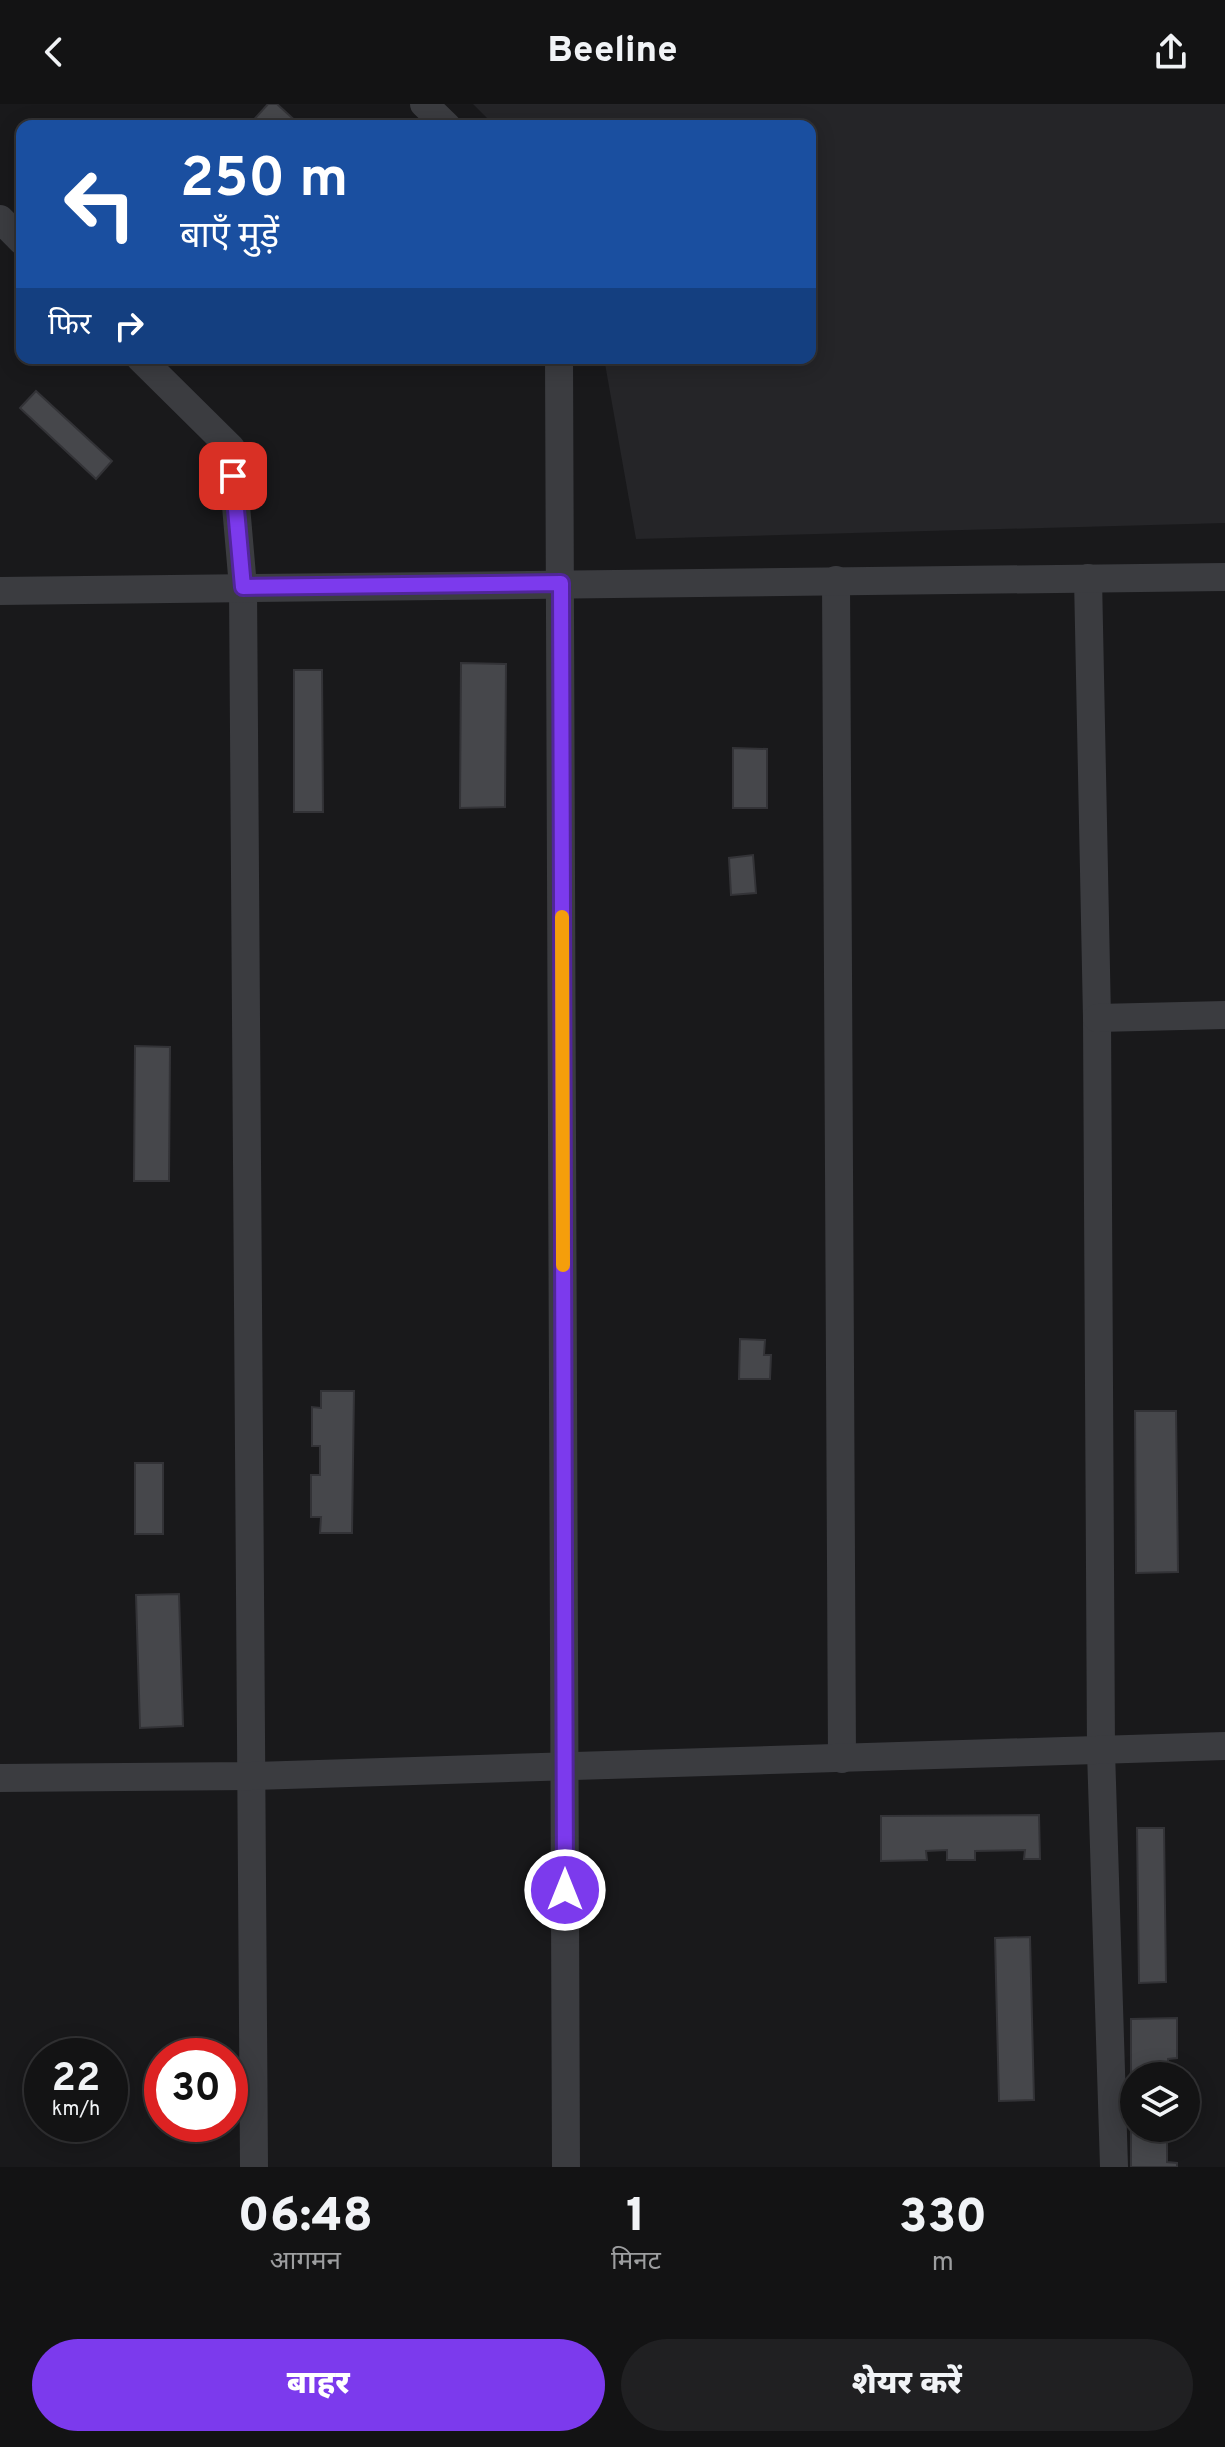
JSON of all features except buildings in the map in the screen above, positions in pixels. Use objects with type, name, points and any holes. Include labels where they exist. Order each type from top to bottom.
[{"type":"street","points":[[424,104],[441,120]]},
{"type":"street","points":[[0,219],[16,235]]},
{"type":"street","points":[[146,364],[231,448],[243,587],[254,2167]]},
{"type":"street","points":[[559,364],[566,2167]]},
{"type":"street","points":[[0,591],[1225,577]]},
{"type":"street","points":[[1088,578],[1097,1018],[1101,1751],[1114,2167]]},
{"type":"street","points":[[836,580],[842,1759]]},
{"type":"street","points":[[1097,1018],[1225,1015]]},
{"type":"street","points":[[0,1778],[251,1776],[1225,1746]]},
{"type":"shaded area","points":[[473,104],[1225,104],[1225,523],[636,539],[605,364],[816,364],[816,120],[489,120]]},
{"type":"slow traffic","points":[[562,917],[563,1265]]},
{"type":"route","points":[[233,476],[243,587],[561,583],[565,1890]]}]
